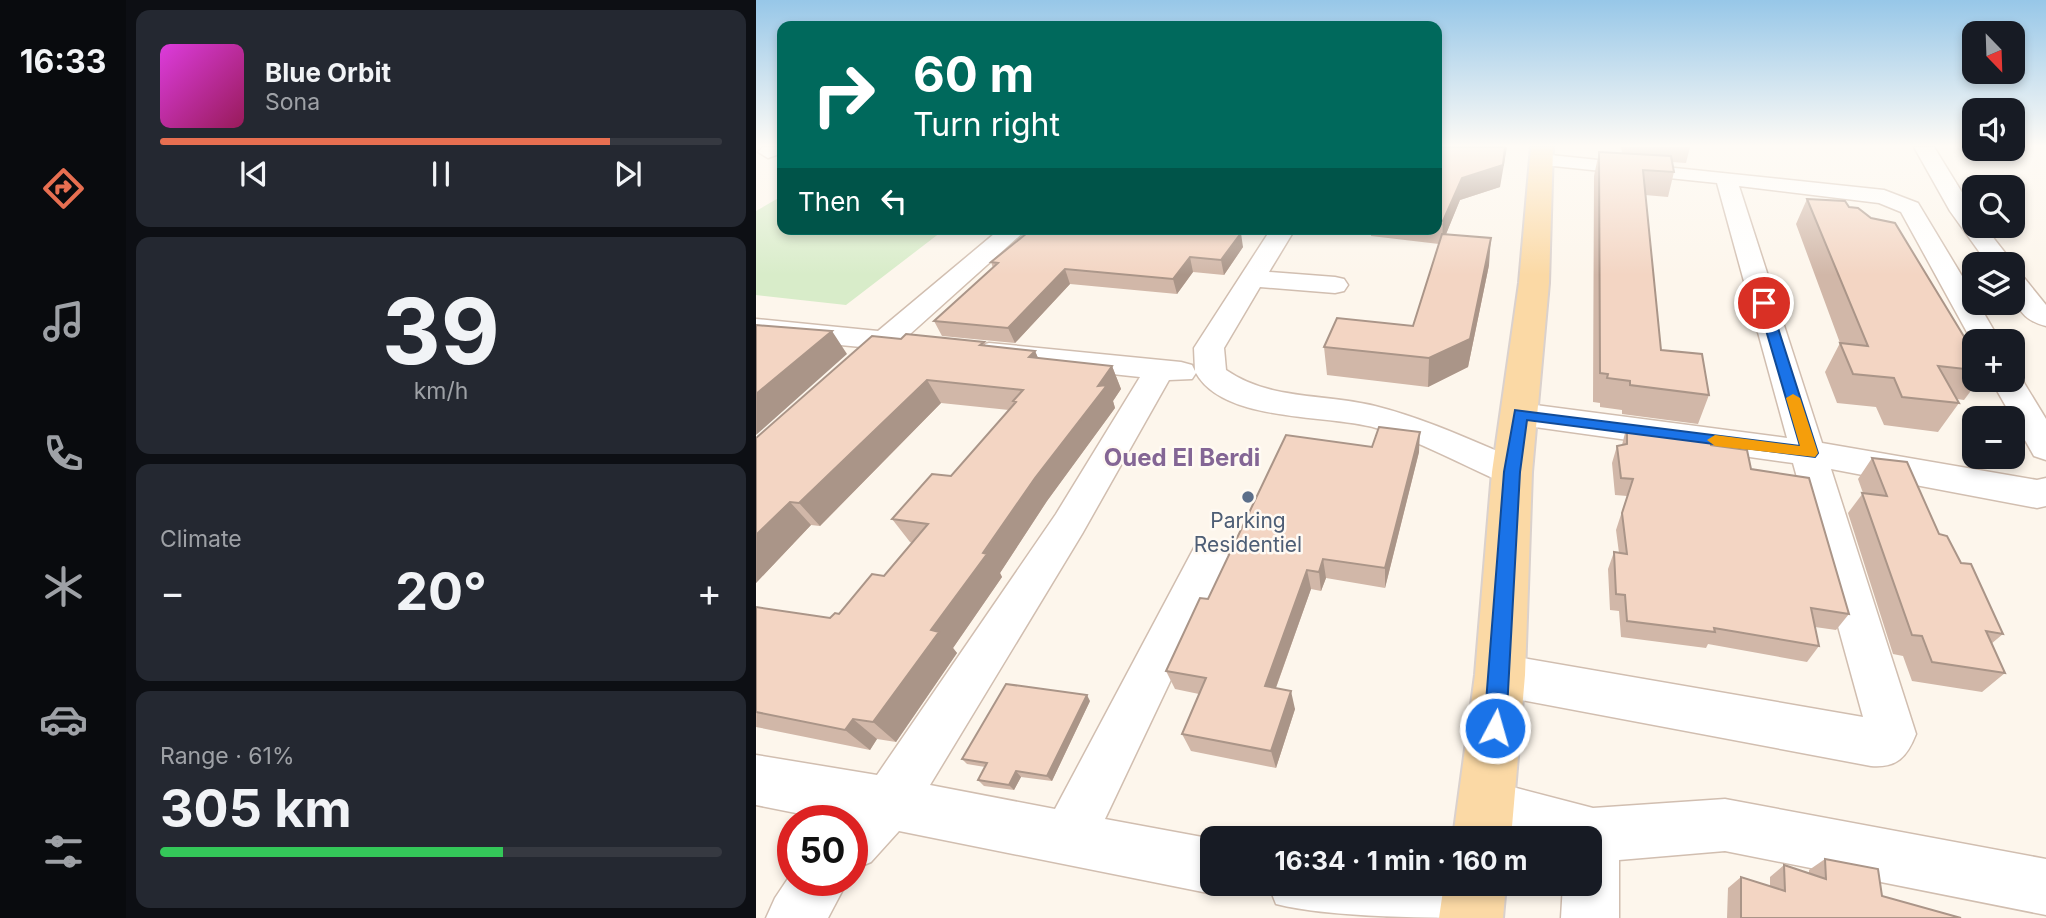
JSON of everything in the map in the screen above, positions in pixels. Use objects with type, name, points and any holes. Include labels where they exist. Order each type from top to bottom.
[{"type":"main road","points":[[1484,822],[1500,676],[1512,472],[1521,414],[1534,283],[1539,190]]},
{"type":"street","points":[[1500,676],[1885,743],[1892,734],[1730,190]]},
{"type":"street","points":[[1824,190],[1884,197],[1910,208],[1979,329]]},
{"type":"street","points":[[1949,190],[1992,252]]},
{"type":"street","points":[[855,367],[1008,235]]},
{"type":"street","points":[[1211,374],[1209,348],[1280,235]]},
{"type":"street","points":[[1254,279],[1335,285]]},
{"type":"street","points":[[2025,296],[2038,313],[2046,317]]},
{"type":"street","points":[[756,328],[1211,374],[1227,388],[1244,395],[1279,404],[1370,416],[1512,472]]},
{"type":"street","points":[[868,827],[890,803],[1069,524],[1160,370]]},
{"type":"street","points":[[2014,392],[2046,448]]},
{"type":"street","points":[[1521,414],[1810,453],[2037,494],[2046,492]]},
{"type":"street","points":[[1068,839],[1209,557]]},
{"type":"street","points":[[756,780],[890,803],[1200,864]]},
{"type":"street","points":[[1484,822],[1518,826]]},
{"type":"street","points":[[1602,834],[1725,825],[2046,887]]},
{"type":"street","points":[[795,918],[809,896]]},
{"type":"street","points":[[1333,896],[1354,903],[1472,903]]},
{"type":"street","points":[[1590,918],[1591,896]]},
{"type":"green space","points":[[777,199],[777,235],[937,235],[846,305],[756,295],[756,211]]},
{"type":"building","points":[[1442,190],[1457,190],[1443,221]]},
{"type":"building","points":[[1599,190],[1645,190],[1661,350],[1702,354],[1709,395],[1630,385],[1630,381],[1607,378],[1608,374],[1600,373]]},
{"type":"building","points":[[1807,199],[1845,201],[1849,207],[1858,208],[1871,218],[1895,223],[1962,333],[1962,369],[1938,366],[1959,403],[1902,397],[1894,378],[1853,374],[1840,343],[1868,346]]},
{"type":"building","points":[[1442,234],[1491,238],[1470,339],[1429,358],[1324,347],[1337,318],[1413,326]]},
{"type":"building","points":[[1025,235],[1240,235],[1221,260],[1190,257],[1173,279],[1065,269],[1008,328],[934,321],[998,263],[991,262]]},
{"type":"building","points":[[756,325],[832,331],[756,394]]},
{"type":"building","points":[[906,334],[984,342],[980,345],[1035,351],[1029,357],[1112,366],[1098,386],[1107,385],[1035,478],[983,553],[987,554],[931,630],[939,632],[873,722],[853,719],[845,730],[756,712],[756,607],[830,618],[835,613],[839,614],[872,574],[884,576],[928,524],[892,519],[932,474],[951,476],[1016,402],[1013,401],[1023,390],[927,380],[799,503],[790,502],[756,535],[756,438],[872,336],[901,339]]},
{"type":"building","points":[[1627,425],[1710,436],[1711,445],[1747,450],[1751,469],[1809,478],[1849,614],[1811,608],[1819,646],[1714,628],[1715,632],[1627,621],[1625,595],[1616,594],[1614,552],[1627,554],[1622,513],[1633,479],[1621,478],[1617,446],[1627,444]]},
{"type":"building","points":[[1379,427],[1420,432],[1385,568],[1323,559],[1319,572],[1307,570],[1265,686],[1291,691],[1271,751],[1182,734],[1206,678],[1166,671],[1200,598],[1208,599],[1286,435],[1372,447]]},
{"type":"building","points":[[1872,458],[1907,462],[1939,534],[1947,536],[1961,563],[1971,564],[2003,634],[1986,631],[2005,673],[1932,662],[1922,636],[1912,635],[1862,493],[1887,496]]},
{"type":"building","points":[[1006,684],[1087,695],[1047,776],[1016,771],[1009,785],[978,780],[987,763],[962,759]]},
{"type":"building","points":[[1825,859],[1878,869],[1882,896],[1961,918],[1741,918],[1741,877],[1785,891],[1784,865],[1826,879]]},
{"type":"slow traffic","points":[[1715,440],[1810,453],[1793,398]]},
{"type":"place","name":"Parking Residentiel","points":[[1248,497]]},
{"type":"district","name":"Oued El Berdi","points":[[1182,458]]},
{"type":"route","points":[[1495,728],[1512,472],[1521,414],[1810,453],[1764,303]]}]
